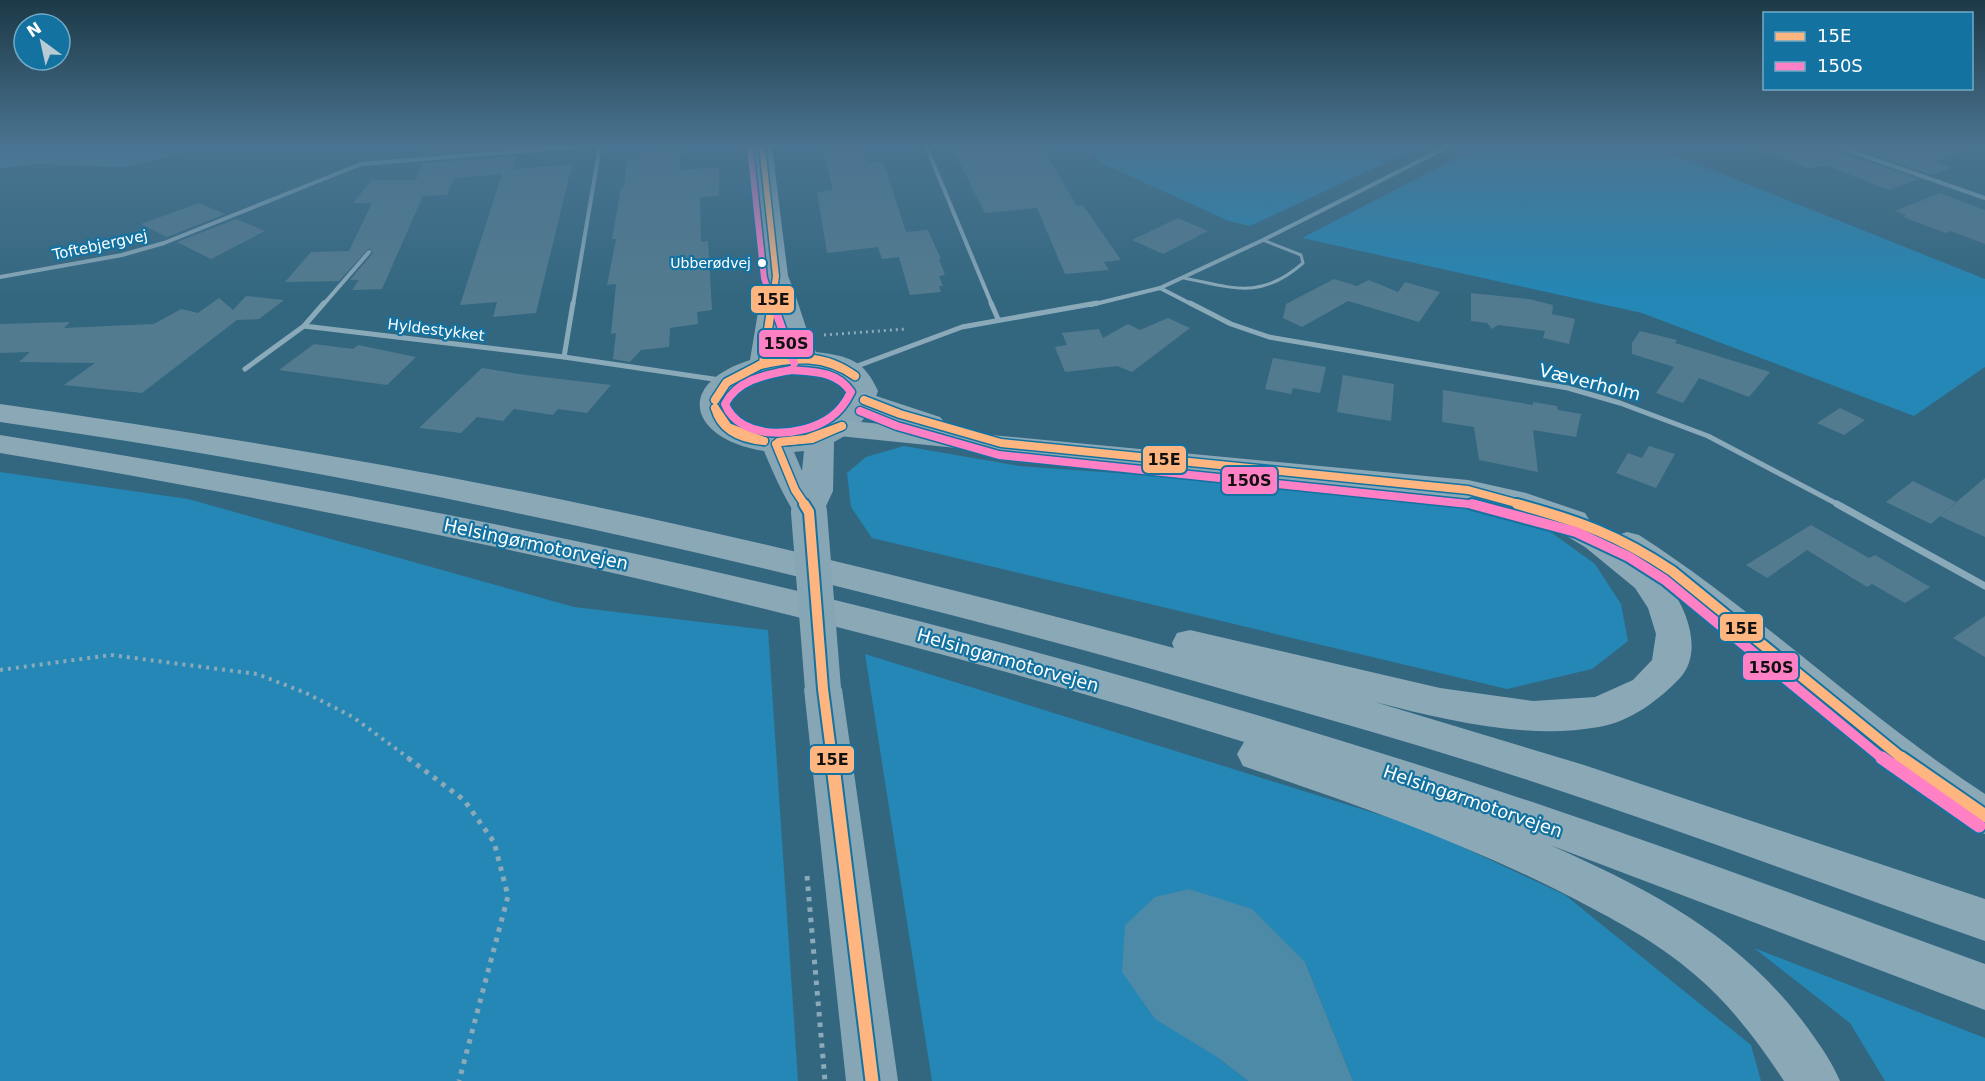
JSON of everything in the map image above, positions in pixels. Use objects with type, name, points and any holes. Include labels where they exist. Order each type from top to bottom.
[{"type":"highway","points":[[864,400],[900,414],[1001,443]]},
{"type":"highway","name":"Helsingørmotorvejen","points":[[0,413],[290,457],[532,503],[755,552],[1018,619],[1368,715],[1531,764],[1985,920]]},
{"type":"highway","points":[[829,433],[1001,443],[1468,490],[1552,513],[1615,536],[1666,566],[1875,738],[1942,790],[1985,816]]},
{"type":"highway","name":"Helsingørmotorvejen","points":[[0,444],[186,474],[511,537],[680,574],[988,653],[1317,749],[1478,801],[1719,886],[1985,987]]},
{"type":"highway","points":[[532,503],[725,530],[1440,704],[1533,716],[1600,712],[1646,690],[1670,665],[1674,634],[1665,606],[1647,580],[1597,539],[1552,513]]},
{"type":"highway","points":[[988,653],[1171,725],[1404,804],[1536,857],[1646,914],[1712,959],[1763,1009],[1814,1081]]},
{"type":"main road","points":[[767,196],[776,276],[784,295],[791,327],[805,358]]},
{"type":"main road","points":[[763,363],[766,329],[776,276]]},
{"type":"main road","points":[[805,358],[837,363],[849,370],[862,383],[864,400],[852,420],[829,433],[776,444],[737,436],[724,427],[716,417],[714,405],[717,393],[726,382],[742,371],[763,363],[805,358]]},
{"type":"main road","points":[[829,433],[817,491],[809,512],[823,689],[872,1081]]},
{"type":"main road","points":[[776,444],[795,490],[809,512]]},
{"type":"street","name":"Toftebjergvej","points":[[0,277],[122,255],[164,243],[277,196]]},
{"type":"street","points":[[564,357],[591,196]]},
{"type":"street","points":[[947,196],[998,319]]},
{"type":"street","points":[[849,370],[903,346],[998,319],[1065,311],[1160,288],[1185,278],[1349,196]]},
{"type":"street","points":[[245,369],[304,326],[369,252]]},
{"type":"street","name":"Væverholm","points":[[1160,288],[1231,324],[1269,337],[1568,388],[1620,403],[1708,436],[1758,460],[1985,586]]},
{"type":"street","name":"Hyldestykket","points":[[304,326],[564,357],[726,382]]},
{"type":"lane","points":[[1185,278],[1243,287],[1266,287],[1281,281],[1303,263],[1301,255],[1263,240]]},
{"type":"path","points":[[0,670],[111,655],[257,674],[306,693],[353,717],[464,800],[494,842],[508,896],[459,1081]]},
{"type":"shaded area","points":[[1175,196],[1313,196],[1250,226],[1229,221]]},
{"type":"shaded area","points":[[1382,196],[1778,196],[1985,279],[1985,367],[1914,416],[1642,313],[1302,238]]},
{"type":"shaded area","points":[[904,446],[1019,466],[1326,488],[1481,509],[1548,530],[1595,564],[1621,604],[1628,641],[1592,669],[1507,689],[872,538],[851,507],[847,473],[866,457]]},
{"type":"shaded area","points":[[0,472],[188,499],[574,607],[768,630],[798,1081],[0,1081]]},
{"type":"shaded area","points":[[865,654],[1422,828],[1565,895],[1751,1045],[1761,1081],[1353,1081],[1305,962],[1217,1057],[1248,1081],[932,1081]]},
{"type":"shaded area","points":[[1189,889],[1252,909],[1305,962],[1353,1081],[1248,1081],[1217,1057],[1155,1019],[1122,972],[1125,925],[1155,897]]},
{"type":"shaded area","points":[[1754,948],[1985,1038],[1985,1081],[1885,1081],[1850,1023]]},
{"type":"building","points":[[358,196],[423,196],[382,289],[352,290],[359,280],[350,280],[373,253],[369,248],[339,281],[285,282],[311,252],[349,251],[372,203],[353,203]]},
{"type":"building","points":[[495,196],[564,196],[536,313],[493,317],[497,302],[460,305]]},
{"type":"building","points":[[619,196],[711,196],[700,197],[701,242],[708,241],[712,310],[697,312],[698,324],[670,328],[669,347],[641,350],[630,362],[613,359],[616,333],[611,334],[616,284],[607,285],[616,239],[612,239]]},
{"type":"building","points":[[818,196],[894,196],[906,232],[928,230],[941,259],[939,259],[945,275],[939,276],[943,286],[939,286],[941,292],[910,295],[899,257],[882,259],[878,247],[827,253]]},
{"type":"building","points":[[977,196],[1071,196],[1077,206],[1083,205],[1121,260],[1104,262],[1109,270],[1065,274],[1037,208],[985,213]]},
{"type":"building","points":[[1931,196],[1949,196],[1985,210],[1985,244],[1951,231],[1946,233],[1903,217],[1906,215],[1895,211]]},
{"type":"building","points":[[199,203],[225,214],[167,237],[141,224]]},
{"type":"building","points":[[1178,218],[1208,231],[1163,254],[1132,240]]},
{"type":"building","points":[[236,219],[265,231],[211,259],[177,242]]},
{"type":"building","points":[[1334,279],[1357,286],[1369,280],[1398,292],[1405,282],[1440,292],[1419,322],[1348,301],[1302,327],[1283,318],[1286,304]]},
{"type":"building","points":[[1471,293],[1529,299],[1553,305],[1552,314],[1575,319],[1569,344],[1543,338],[1545,331],[1498,325],[1492,329],[1487,323],[1471,321]]},
{"type":"building","points":[[246,296],[284,300],[259,319],[237,320],[142,393],[64,385],[95,363],[19,362],[30,352],[0,353],[0,324],[70,322],[64,328],[154,324],[181,309],[198,313],[219,298],[233,310]]},
{"type":"building","points":[[1168,318],[1190,328],[1132,372],[1117,366],[1065,372],[1055,347],[1067,345],[1062,333],[1099,329],[1103,338],[1128,324],[1140,330]]},
{"type":"building","points":[[1640,331],[1677,340],[1675,343],[1770,372],[1749,397],[1699,378],[1683,403],[1656,393],[1674,367],[1632,354],[1632,343]]},
{"type":"building","points":[[314,344],[353,349],[358,345],[416,357],[387,385],[279,370]]},
{"type":"building","points":[[1273,358],[1326,367],[1320,393],[1293,388],[1291,394],[1265,389]]},
{"type":"building","points":[[482,368],[611,385],[587,413],[558,409],[553,415],[514,409],[503,421],[477,417],[461,433],[419,428]]},
{"type":"building","points":[[1343,375],[1394,384],[1391,421],[1337,412]]},
{"type":"building","points":[[1443,390],[1533,405],[1533,402],[1557,406],[1558,410],[1581,414],[1576,437],[1533,430],[1538,472],[1479,460],[1474,427],[1442,422]]},
{"type":"building","points":[[1840,408],[1865,420],[1844,435],[1817,423]]},
{"type":"building","points":[[1649,446],[1675,454],[1656,488],[1616,473],[1628,453],[1642,458]]},
{"type":"building","points":[[1985,478],[1985,537],[1940,516]]},
{"type":"building","points":[[1913,481],[1956,502],[1931,524],[1886,502]]},
{"type":"building","points":[[1811,525],[1869,558],[1875,555],[1930,587],[1905,603],[1872,584],[1867,587],[1807,550],[1767,578],[1746,565]]},
{"type":"building","points":[[1985,616],[1985,657],[1953,638]]},
{"type":"transit line","name":"150S","points":[[755,196],[764,278],[794,363]]},
{"type":"transit line","name":"15E","points":[[763,363],[776,276],[767,196]]},
{"type":"transit line","name":"15E","points":[[760,365],[783,358],[809,357],[834,363],[855,376]]},
{"type":"transit line","name":"15E","points":[[760,365],[784,360],[821,360],[833,363],[855,376]]},
{"type":"transit line","name":"15E","points":[[715,400],[727,382],[760,365]]},
{"type":"transit line","name":"15E","points":[[715,400],[726,383],[760,365]]},
{"type":"transit line","name":"150S","points":[[791,370],[825,373],[840,380],[851,392],[843,407],[830,418],[796,431],[759,430],[742,424],[729,414],[725,404],[736,389],[753,380],[791,370]]},
{"type":"transit line","name":"15E","points":[[864,400],[900,414],[1001,443],[1468,490],[1580,521],[1635,546],[1672,571],[1897,755],[1985,816]]},
{"type":"transit line","name":"15E","points":[[715,408],[728,427],[741,434],[764,441]]},
{"type":"transit line","name":"15E","points":[[715,408],[721,423],[733,433],[748,439],[764,441]]},
{"type":"transit line","name":"150S","points":[[860,411],[897,426],[999,455],[1466,502],[1576,532],[1629,557],[1665,580],[1889,764],[1979,826]]},
{"type":"transit line","name":"15E","points":[[779,442],[812,439],[835,431],[842,426]]},
{"type":"transit line","name":"15E","points":[[779,442],[806,439],[842,426]]},
{"type":"transit line","name":"15E","points":[[776,444],[795,490],[809,512],[823,689],[872,1081]]},
{"type":"place","name":"Ubberødvej","points":[[762,263]]}]
